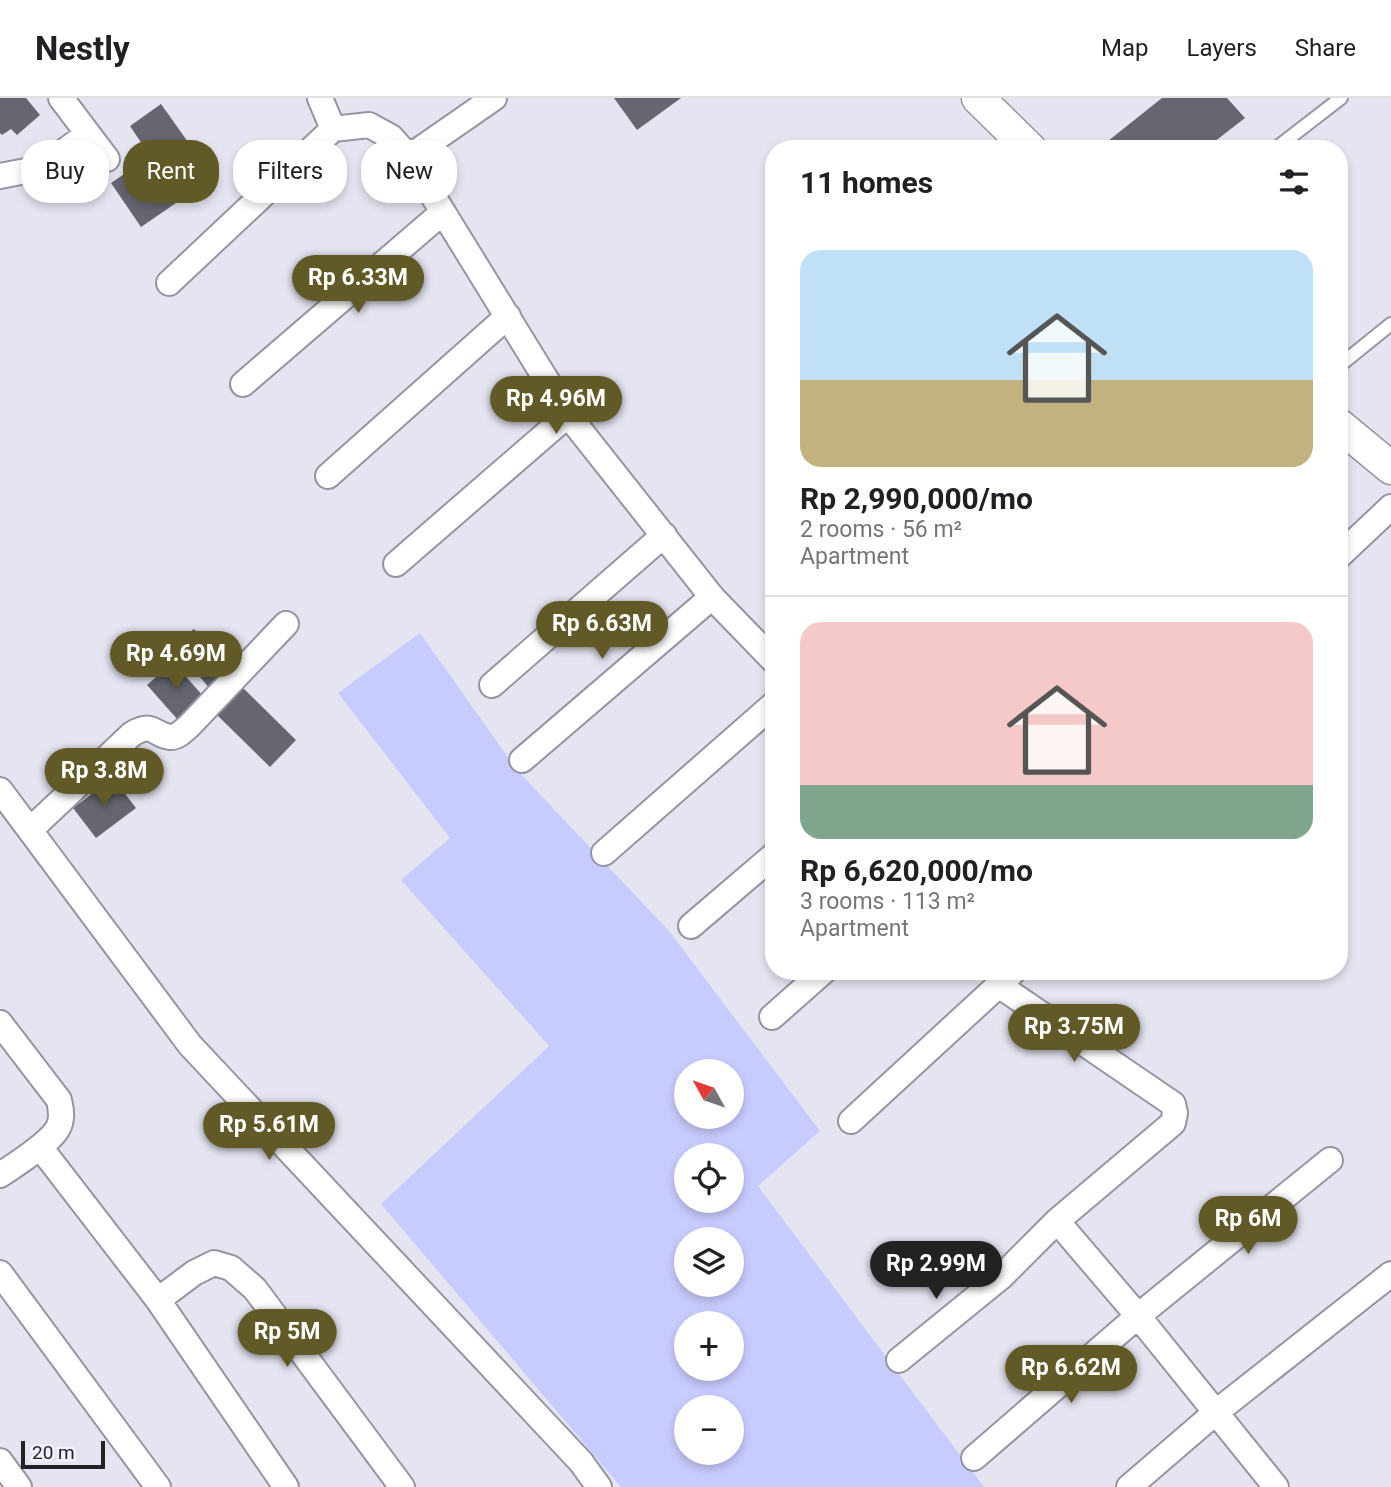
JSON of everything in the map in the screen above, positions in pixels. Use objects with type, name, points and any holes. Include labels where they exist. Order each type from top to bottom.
[{"type":"street","points":[[61,98],[93,140]]},
{"type":"street","points":[[320,98],[333,129]]},
{"type":"street","points":[[433,140],[494,98]]},
{"type":"street","points":[[978,98],[1021,140]]},
{"type":"street","points":[[169,283],[333,129],[369,125],[394,140]]},
{"type":"street","points":[[0,176],[26,171],[63,152],[88,134]]},
{"type":"street","points":[[437,203],[568,415],[712,597],[765,652]]},
{"type":"street","points":[[243,384],[443,212]]},
{"type":"street","points":[[328,476],[508,316]]},
{"type":"street","points":[[396,564],[568,415]]},
{"type":"street","points":[[1348,432],[1391,468]]},
{"type":"street","points":[[1348,547],[1391,506]]},
{"type":"street","points":[[492,685],[664,535]]},
{"type":"street","points":[[522,760],[712,597]]},
{"type":"street","points":[[30,830],[132,734],[151,729],[169,737],[176,736],[189,726],[286,624]]},
{"type":"street","points":[[604,853],[765,712]]},
{"type":"street","points":[[0,790],[190,1045],[581,1462],[599,1487]]},
{"type":"street","points":[[691,926],[765,863]]},
{"type":"street","points":[[772,1017],[814,980]]},
{"type":"street","points":[[851,1121],[1005,980]]},
{"type":"street","points":[[899,1360],[1001,1277],[1057,1221],[1173,1123],[1173,1104],[1010,980]]},
{"type":"street","points":[[0,1023],[59,1100],[62,1112],[58,1129],[40,1147],[0,1175]]},
{"type":"street","points":[[40,1147],[159,1300],[286,1487]]},
{"type":"street","points":[[974,1458],[1138,1316],[1330,1160]]},
{"type":"street","points":[[1057,1221],[1138,1316],[1276,1487]]},
{"type":"street","points":[[159,1300],[194,1273],[214,1263],[231,1268],[255,1289],[402,1487]]},
{"type":"street","points":[[0,1273],[158,1487]]},
{"type":"street","points":[[1129,1487],[1215,1413],[1391,1275]]},
{"type":"street","points":[[0,1461],[19,1487]]},
{"type":"lane","points":[[1287,140],[1341,98]]},
{"type":"lane","points":[[1348,359],[1391,324]]},
{"type":"shaded area","points":[[420,633],[517,770],[669,931],[820,1131],[758,1186],[984,1487],[621,1487],[381,1204],[549,1046],[401,880],[450,838],[338,693]]},
{"type":"building","points":[[0,98],[26,98],[40,115],[17,135],[11,129],[2,135]]},
{"type":"building","points":[[614,98],[681,98],[637,130]]},
{"type":"building","points":[[1162,98],[1227,98],[1245,118],[1217,140],[1109,140]]},
{"type":"building","points":[[161,104],[187,140],[139,140],[130,126]]},
{"type":"building","points":[[123,175],[123,201],[111,183]]},
{"type":"building","points":[[125,203],[176,203],[141,227]]},
{"type":"building","points":[[194,629],[230,672],[210,689],[174,646]]},
{"type":"building","points":[[173,662],[204,697],[178,720],[147,685]]},
{"type":"building","points":[[240,685],[296,740],[270,767],[214,712]]},
{"type":"building","points":[[113,778],[136,808],[96,838],[73,808]]}]
